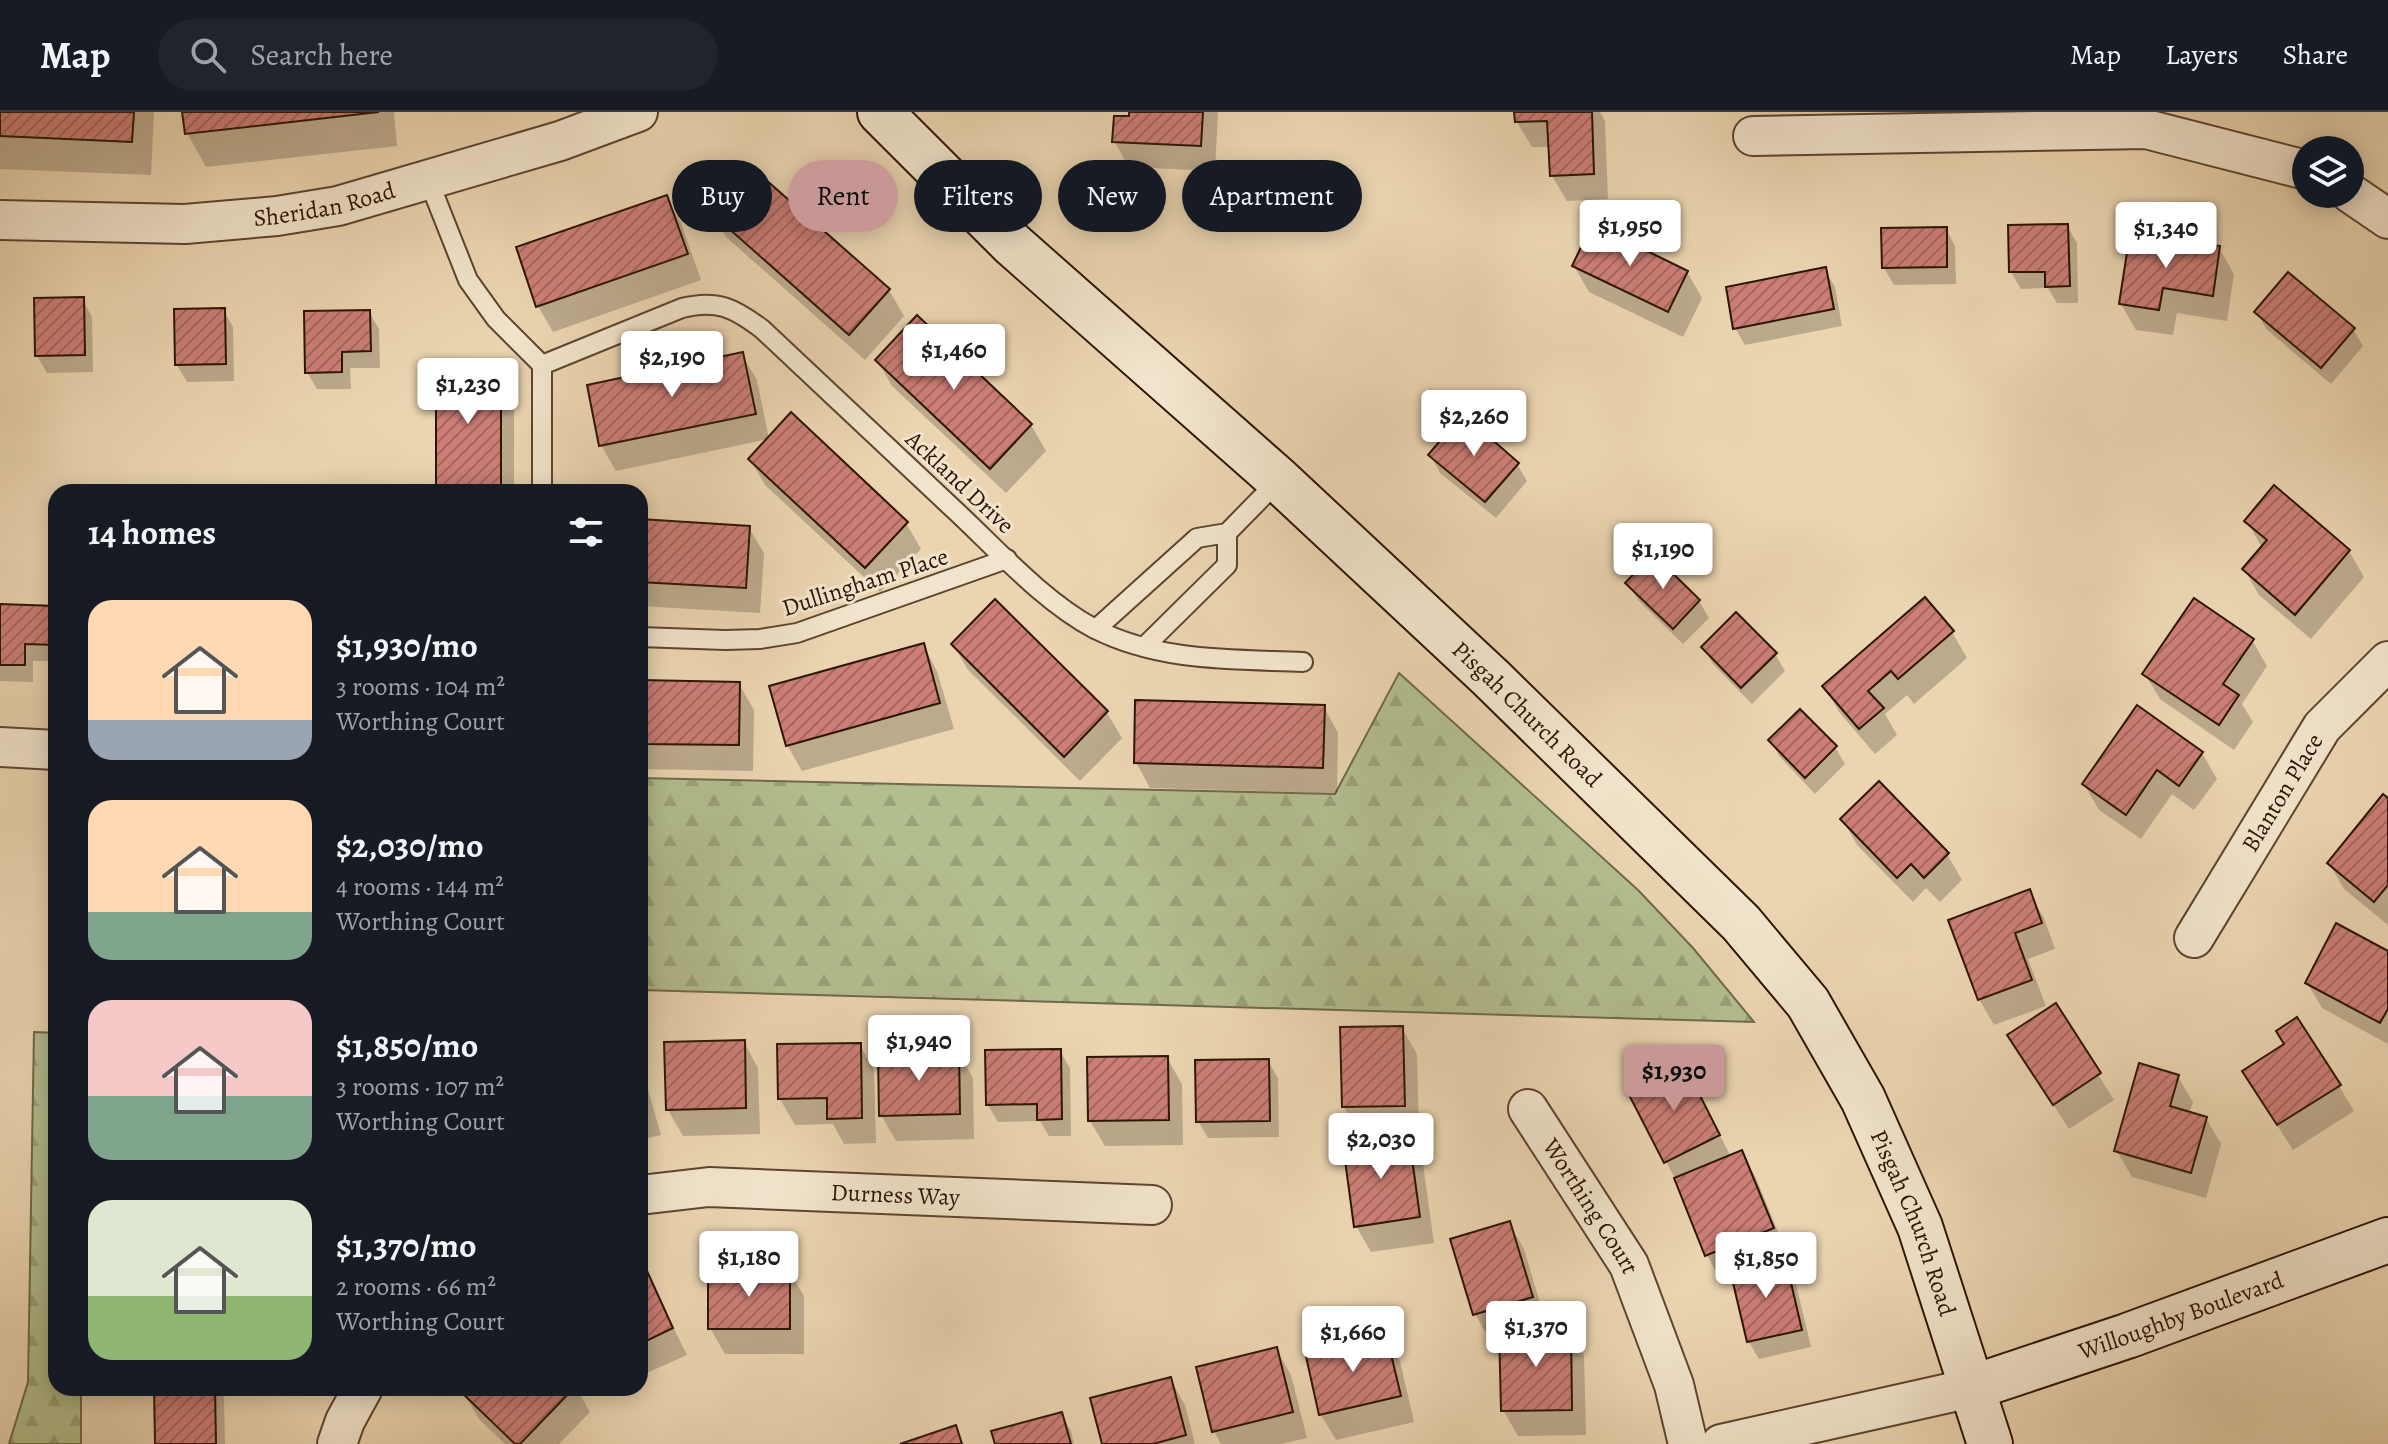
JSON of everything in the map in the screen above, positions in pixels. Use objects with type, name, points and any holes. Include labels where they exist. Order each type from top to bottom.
[{"type":"main road","name":"Pisgah Church Road","points":[[880,112],[1012,244],[1279,480],[1491,678],[1741,923],[1808,1003],[1863,1099],[1920,1227],[1990,1444]]},
{"type":"main road","name":"Willoughby Boulevard","points":[[1971,1388],[2127,1336],[2388,1240]]},
{"type":"street","name":"Sheridan Road","points":[[0,220],[185,224],[277,216],[338,206],[560,141],[638,112]]},
{"type":"street","points":[[1753,136],[2146,129],[2292,166]]},
{"type":"street","points":[[2364,203],[2388,219]]},
{"type":"street","name":"Blanton Place","points":[[2194,938],[2322,727],[2388,661]]},
{"type":"street","points":[[0,747],[48,750]]},
{"type":"street","name":"Worthing Court","points":[[1528,1109],[1629,1265],[1674,1385],[1688,1444]]},
{"type":"street","name":"Durness Way","points":[[648,1194],[709,1187],[1152,1205]]},
{"type":"street","points":[[1721,1444],[1971,1388]]},
{"type":"street","points":[[337,1444],[359,1396]]},
{"type":"lane","points":[[428,179],[468,280],[496,319],[542,365],[542,484]]},
{"type":"lane","name":"Ackland Drive","points":[[542,365],[682,308],[704,302],[723,306],[743,315],[762,329],[1007,559],[1064,609],[1096,629],[1144,647],[1187,658],[1303,662]]},
{"type":"lane","points":[[1096,629],[1197,538],[1227,533],[1279,480]]},
{"type":"lane","points":[[1144,647],[1227,565],[1227,533]]},
{"type":"lane","name":"Dullingham Place","points":[[648,637],[736,640],[797,633],[1007,559]]},
{"type":"green space","points":[[1399,673],[1638,890],[1693,948],[1754,1022],[648,990],[648,778],[1335,794]]},
{"type":"green space","points":[[34,1032],[48,1033],[48,1396],[81,1396],[81,1444],[9,1444],[28,1382]]},
{"type":"building","points":[[0,112],[134,112],[132,142],[0,136]]},
{"type":"building","points":[[182,112],[379,112],[185,134]]},
{"type":"building","points":[[1129,112],[1203,112],[1201,146],[1112,142],[1114,116],[1129,116]]},
{"type":"building","points":[[1514,112],[1592,112],[1594,174],[1550,176],[1547,121],[1515,122]]},
{"type":"building","points":[[772,185],[788,199],[788,232],[825,232],[890,289],[849,335],[733,232],[772,232]]},
{"type":"building","points":[[667,195],[672,209],[672,232],[680,232],[688,254],[536,307],[516,247]]},
{"type":"building","points":[[1592,224],[1688,271],[1668,312],[1572,266]]},
{"type":"building","points":[[2068,224],[2070,286],[2045,287],[2045,272],[2009,272],[2008,225]]},
{"type":"building","points":[[1947,227],[1947,267],[1882,268],[1881,228]]},
{"type":"building","points":[[2130,233],[2220,246],[2213,296],[2163,288],[2159,310],[2119,304]]},
{"type":"building","points":[[1826,267],[1834,309],[1733,329],[1726,287]]},
{"type":"building","points":[[2288,272],[2355,328],[2321,368],[2254,312]]},
{"type":"building","points":[[84,297],[85,355],[35,356],[34,298]]},
{"type":"building","points":[[225,308],[226,364],[175,365],[174,309]]},
{"type":"building","points":[[370,310],[371,351],[342,352],[342,372],[305,373],[304,311]]},
{"type":"building","points":[[917,315],[1032,424],[990,469],[875,360]]},
{"type":"building","points":[[743,352],[756,414],[599,446],[587,385]]},
{"type":"building","points":[[436,361],[501,361],[501,484],[436,484]]},
{"type":"building","points":[[791,412],[908,522],[865,568],[748,459]]},
{"type":"building","points":[[1463,414],[1519,463],[1485,502],[1428,455]]},
{"type":"building","points":[[2274,485],[2350,550],[2295,615],[2242,569],[2267,540],[2244,521]]},
{"type":"building","points":[[648,520],[750,526],[746,588],[648,582]]},
{"type":"building","points":[[1653,554],[1700,600],[1673,629],[1625,583]]},
{"type":"building","points":[[1925,597],[1954,631],[1898,679],[1891,671],[1868,691],[1884,708],[1859,729],[1822,686]]},
{"type":"building","points":[[2194,598],[2254,639],[2223,684],[2239,695],[2219,725],[2142,674]]},
{"type":"building","points":[[995,599],[1108,711],[1064,757],[951,644]]},
{"type":"building","points":[[0,604],[48,606],[48,645],[25,644],[25,665],[0,665]]},
{"type":"building","points":[[1736,612],[1777,653],[1741,688],[1701,647]]},
{"type":"building","points":[[924,643],[940,703],[786,746],[769,686]]},
{"type":"building","points":[[648,680],[740,682],[739,745],[648,744]]},
{"type":"building","points":[[1135,700],[1325,705],[1323,768],[1134,763]]},
{"type":"building","points":[[2137,705],[2203,752],[2179,786],[2157,770],[2126,815],[2082,784]]},
{"type":"building","points":[[1800,709],[1837,746],[1805,778],[1768,740]]},
{"type":"building","points":[[1879,781],[1949,853],[1924,878],[1911,864],[1897,878],[1840,819]]},
{"type":"building","points":[[2383,794],[2388,798],[2388,885],[2374,902],[2327,863]]},
{"type":"building","points":[[2030,889],[2042,923],[2015,933],[2032,980],[1978,1000],[1948,920]]},
{"type":"building","points":[[2336,923],[2388,951],[2388,1009],[2380,1023],[2305,983]]},
{"type":"building","points":[[2056,1003],[2101,1073],[2053,1105],[2007,1035]]},
{"type":"building","points":[[2297,1017],[2341,1085],[2277,1125],[2242,1071],[2284,1044],[2276,1031]]},
{"type":"building","points":[[1403,1026],[1405,1106],[1342,1107],[1340,1027]]},
{"type":"building","points":[[745,1040],[746,1108],[666,1110],[664,1042]]},
{"type":"building","points":[[861,1043],[862,1118],[827,1119],[827,1098],[778,1099],[777,1044]]},
{"type":"building","points":[[1061,1049],[1062,1119],[1037,1120],[1037,1104],[986,1105],[985,1050]]},
{"type":"building","points":[[959,1050],[960,1114],[879,1116],[878,1052]]},
{"type":"building","points":[[1168,1056],[1169,1120],[1088,1121],[1087,1057]]},
{"type":"building","points":[[1269,1059],[1270,1121],[1196,1122],[1195,1060]]},
{"type":"building","points":[[1683,1062],[1720,1135],[1664,1163],[1627,1091]]},
{"type":"building","points":[[2139,1063],[2179,1075],[2170,1106],[2207,1117],[2191,1173],[2114,1151]]},
{"type":"building","points":[[1409,1136],[1420,1217],[1354,1227],[1343,1145]]},
{"type":"building","points":[[1742,1150],[1774,1228],[1705,1256],[1674,1178]]},
{"type":"building","points":[[1510,1221],[1533,1297],[1473,1315],[1450,1239]]},
{"type":"building","points":[[1785,1257],[1802,1330],[1747,1342],[1730,1270]]},
{"type":"building","points":[[708,1268],[790,1269],[790,1329],[708,1329]]},
{"type":"building","points":[[648,1273],[673,1328],[648,1340]]},
{"type":"building","points":[[1571,1327],[1572,1410],[1501,1411],[1499,1328]]},
{"type":"building","points":[[1386,1333],[1401,1396],[1319,1415],[1305,1352]]},
{"type":"building","points":[[1277,1347],[1293,1412],[1212,1432],[1196,1367]]},
{"type":"building","points":[[1171,1377],[1186,1435],[1153,1444],[1102,1444],[1090,1398]]},
{"type":"building","points":[[154,1396],[215,1396],[216,1444],[155,1444]]},
{"type":"building","points":[[465,1396],[566,1396],[520,1444],[515,1444]]},
{"type":"building","points":[[1062,1412],[1071,1444],[995,1444],[991,1431]]},
{"type":"building","points":[[956,1425],[962,1444],[900,1444]]}]
